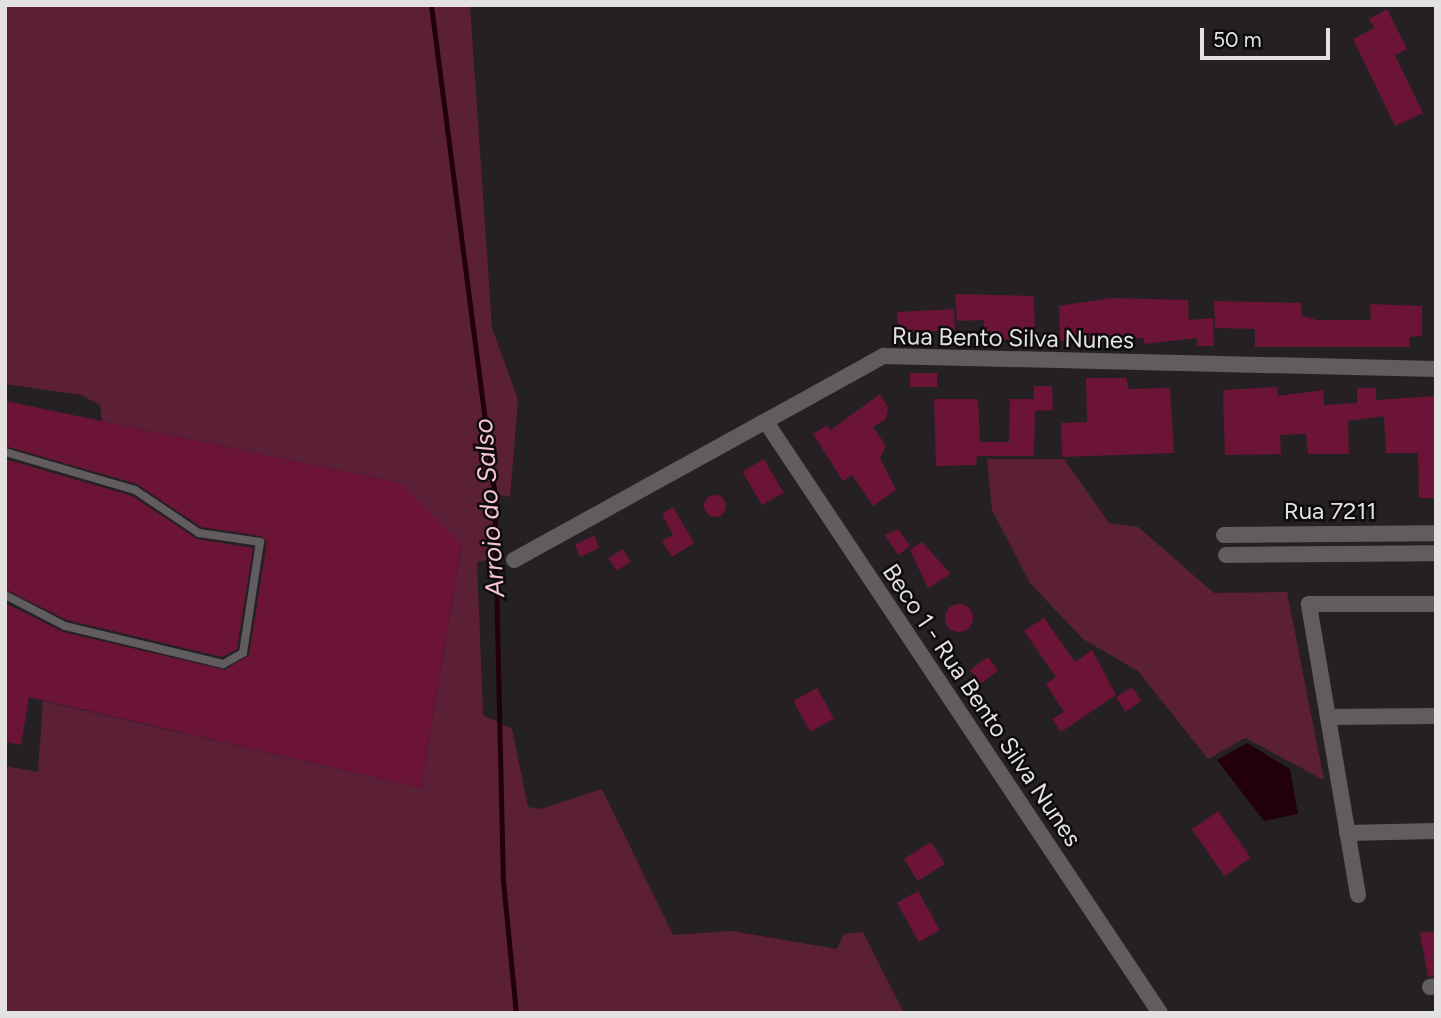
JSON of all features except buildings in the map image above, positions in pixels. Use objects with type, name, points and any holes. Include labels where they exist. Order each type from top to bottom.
[{"type":"street","name":"Rua Bento Silva Nunes","points":[[514,560],[884,356],[1436,369]]},
{"type":"street","name":"Beco 1 - Rua Bento Silva Nunes","points":[[766,422],[1160,1013]]},
{"type":"street","name":"Rua 7211","points":[[1224,535],[1436,533]]},
{"type":"street","points":[[1226,555],[1436,553]]},
{"type":"street","points":[[1358,895],[1309,604],[1436,604]]},
{"type":"street","points":[[1328,717],[1436,716]]},
{"type":"street","points":[[1348,833],[1436,831]]},
{"type":"lane","points":[[5,452],[135,490],[215,539],[260,542],[243,653],[223,664],[65,626],[5,594]]},
{"type":"shaded area","points":[[5,5],[470,5],[492,328],[518,400],[510,497],[486,492],[499,526],[500,558],[477,562],[483,715],[512,729],[528,807],[541,809],[602,789],[673,935],[732,931],[837,949],[844,934],[863,932],[904,1013],[5,1013],[5,766],[38,772],[43,701],[421,788],[462,545],[401,483],[102,421],[100,405],[81,395],[5,384]]},
{"type":"shaded area","points":[[987,459],[1064,459],[1109,523],[1138,527],[1214,593],[1287,592],[1324,780],[1245,738],[1208,759],[1138,671],[1083,639],[1030,583],[992,510]]},
{"type":"shaded area","points":[[1247,743],[1290,769],[1298,814],[1264,821],[1217,760]]},
{"type":"waterway","name":"Arroio do Salso","points":[[431,5],[494,488],[503,881],[516,1013]]}]
